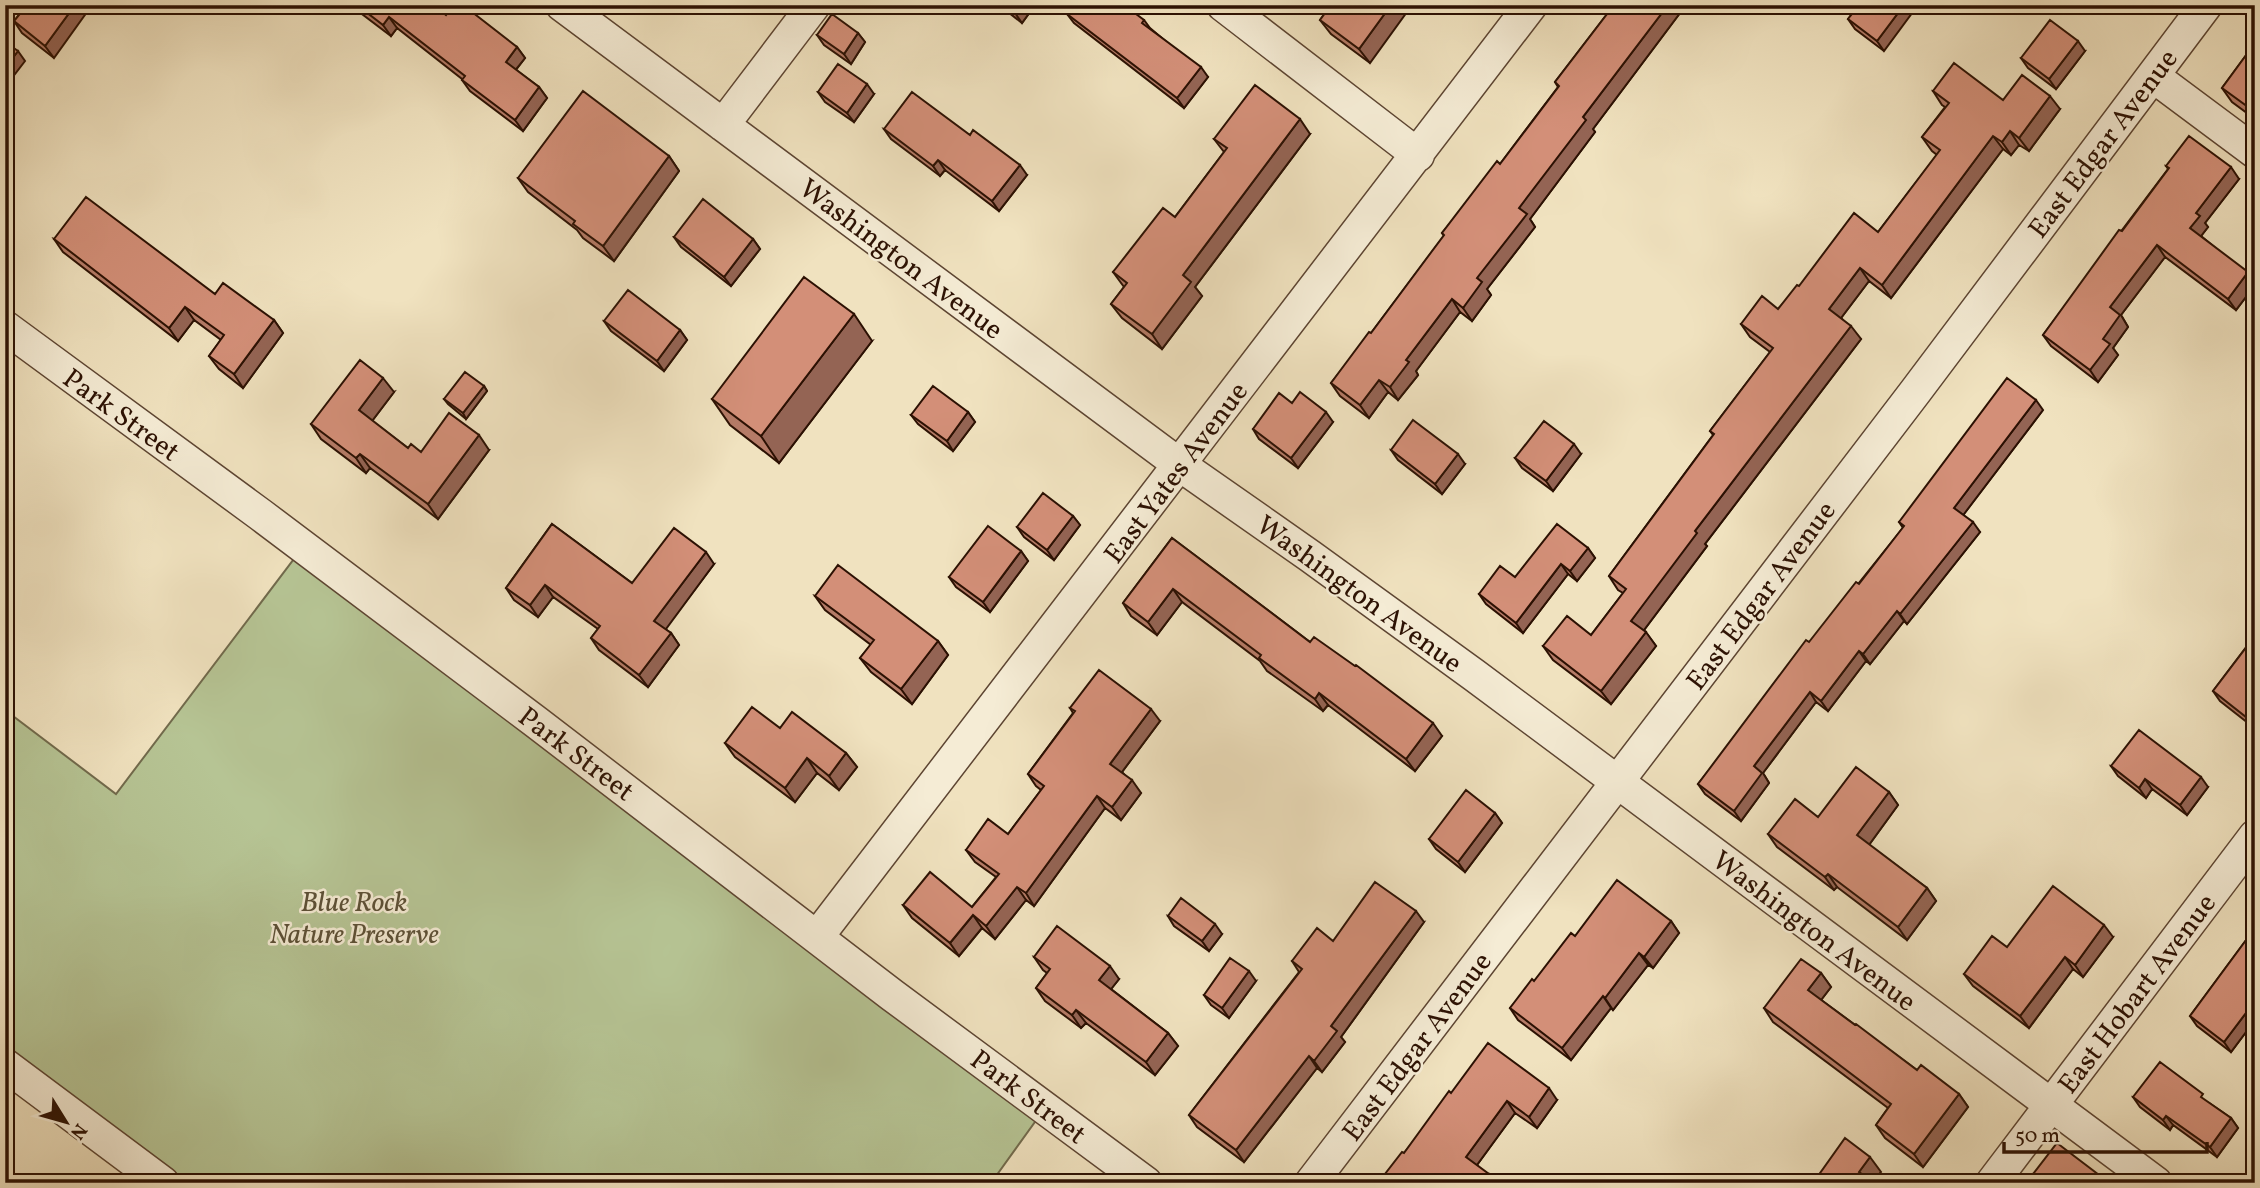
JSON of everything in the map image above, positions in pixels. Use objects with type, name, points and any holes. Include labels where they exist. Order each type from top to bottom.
[{"type":"street","name":"Washington Avenue","points":[[562,5],[1180,465],[1354,588],[2156,1183]]},
{"type":"street","points":[[723,125],[814,5]]},
{"type":"street","points":[[1223,5],[1418,155]]},
{"type":"street","name":"East Yates Avenue","points":[[817,937],[1531,5]]},
{"type":"street","name":"East Edgar Avenue","points":[[1311,1183],[2206,5]]},
{"type":"street","points":[[2152,76],[2255,152]]},
{"type":"street","name":"Park Street","points":[[5,327],[261,515],[892,995],[1146,1183]]},
{"type":"street","name":"East Hobart Avenue","points":[[1992,1183],[2255,836]]},
{"type":"street","points":[[5,1065],[163,1183]]},
{"type":"green space","name":"Blue Rock Nature Preserve","points":[[303,547],[1045,1108],[991,1183],[162,1183],[5,1067],[5,710],[116,794]]},
{"type":"building","points":[[27,5],[75,5],[45,46],[14,21]]},
{"type":"building","points":[[357,5],[434,5],[446,15],[454,5],[463,5],[517,47],[506,62],[539,87],[515,120],[462,80],[465,76],[389,17],[383,25]]},
{"type":"building","points":[[1005,5],[1021,5],[1015,13]]},
{"type":"building","points":[[1073,5],[1124,5],[1144,20],[1142,23],[1201,67],[1177,98],[1067,14]]},
{"type":"building","points":[[1331,5],[1391,5],[1359,49],[1320,20]]},
{"type":"building","points":[[1614,5],[1668,5],[1583,117],[1586,120],[1519,208],[1527,214],[1477,278],[1482,282],[1463,308],[1452,299],[1406,360],[1409,362],[1390,387],[1379,380],[1360,405],[1331,383],[1497,161],[1500,164],[1559,86],[1555,82]]},
{"type":"building","points":[[1859,5],[1904,5],[1877,41],[1848,19]]},
{"type":"building","points":[[832,14],[858,33],[844,54],[817,35]]},
{"type":"building","points":[[2050,20],[2078,41],[2049,79],[2021,58]]},
{"type":"building","points":[[5,42],[18,51],[5,68]]},
{"type":"building","points":[[2255,43],[2255,112],[2222,88]]},
{"type":"building","points":[[1954,63],[2003,100],[2022,75],[2050,96],[2019,138],[2010,131],[2002,142],[1993,136],[1882,285],[1860,268],[1829,309],[1851,326],[1695,531],[1697,533],[1631,621],[1646,632],[1601,691],[1543,646],[1567,616],[1591,635],[1626,589],[1609,576],[1714,434],[1710,431],[1773,348],[1741,324],[1762,296],[1778,309],[1797,285],[1799,286],[1854,213],[1878,232],[1940,150],[1922,137],[1949,103],[1933,91]]},
{"type":"building","points":[[838,64],[867,84],[847,113],[818,92]]},
{"type":"building","points":[[1255,85],[1300,119],[1183,275],[1191,282],[1152,334],[1111,304],[1127,283],[1113,272],[1163,208],[1175,217],[1227,148],[1214,139]]},
{"type":"building","points":[[583,91],[669,156],[603,246],[518,178]]},
{"type":"building","points":[[912,92],[970,135],[973,130],[1020,165],[992,201],[938,160],[933,166],[884,129]]},
{"type":"building","points":[[2189,136],[2231,167],[2196,213],[2200,216],[2190,228],[2248,272],[2228,299],[2157,245],[2110,307],[2120,315],[2103,339],[2110,344],[2090,370],[2043,335],[2119,230],[2122,231],[2169,168],[2166,166]]},
{"type":"building","points":[[86,197],[215,294],[223,283],[274,320],[234,374],[209,356],[224,335],[185,307],[169,328],[54,239]]},
{"type":"building","points":[[703,199],[753,239],[724,277],[674,237]]},
{"type":"building","points":[[804,277],[854,314],[761,436],[712,399]]},
{"type":"building","points":[[628,290],[680,330],[657,361],[604,321]]},
{"type":"building","points":[[360,360],[383,378],[359,410],[408,448],[411,444],[421,452],[449,413],[479,435],[428,504],[360,454],[356,458],[311,424]]},
{"type":"building","points":[[465,372],[484,386],[463,413],[444,399]]},
{"type":"building","points":[[2007,378],[2036,400],[1954,508],[1973,522],[1900,614],[1897,611],[1863,654],[1859,651],[1821,701],[1810,692],[1754,766],[1762,773],[1734,811],[1698,784],[1806,640],[1809,642],[1856,582],[1859,584],[1904,526],[1899,522]]},
{"type":"building","points":[[933,386],[968,412],[947,441],[911,415]]},
{"type":"building","points":[[1300,392],[1326,412],[1291,458],[1253,429],[1279,393],[1292,403]]},
{"type":"building","points":[[1413,420],[1458,454],[1435,484],[1391,450]]},
{"type":"building","points":[[1544,421],[1574,444],[1546,481],[1515,458]]},
{"type":"building","points":[[1043,493],[1073,516],[1047,550],[1017,527]]},
{"type":"building","points":[[552,524],[632,583],[674,528],[706,552],[654,621],[671,633],[639,675],[591,638],[600,626],[545,585],[530,605],[506,588]]},
{"type":"building","points":[[1557,524],[1588,548],[1570,571],[1561,564],[1516,623],[1479,594],[1500,566],[1515,577]]},
{"type":"building","points":[[988,526],[1021,551],[983,602],[949,577]]},
{"type":"building","points":[[1172,538],[1310,642],[1314,637],[1433,723],[1406,759],[1319,693],[1315,699],[1173,589],[1148,622],[1123,603]]},
{"type":"building","points":[[838,565],[938,641],[901,689],[860,658],[874,640],[815,596]]},
{"type":"building","points":[[2255,629],[2255,706],[2246,717],[2213,691],[2254,637],[2251,634]]},
{"type":"building","points":[[1099,670],[1151,709],[1110,764],[1132,780],[1112,807],[1097,796],[1026,893],[1017,887],[986,926],[973,915],[950,943],[903,905],[930,872],[972,907],[999,874],[966,850],[988,819],[1008,834],[1044,786],[1028,774],[1075,711],[1070,708]]},
{"type":"building","points":[[752,707],[780,728],[792,712],[846,753],[829,776],[807,758],[785,788],[725,743]]},
{"type":"building","points":[[2139,730],[2201,777],[2180,805],[2145,779],[2139,788],[2111,766]]},
{"type":"building","points":[[1856,767],[1889,792],[1857,835],[1927,888],[1898,927],[1828,874],[1825,877],[1768,834],[1795,799],[1818,817]]},
{"type":"building","points":[[1466,790],[1495,813],[1458,862],[1429,839]]},
{"type":"building","points":[[1617,880],[1671,921],[1644,957],[1639,953],[1562,1048],[1510,1008],[1571,933],[1575,936]]},
{"type":"building","points":[[1375,882],[1416,911],[1331,1026],[1337,1031],[1314,1061],[1309,1056],[1236,1150],[1189,1115],[1302,969],[1292,961],[1317,928],[1333,941]]},
{"type":"building","points":[[2053,886],[2104,925],[2075,965],[2065,957],[2020,1016],[1964,974],[1992,936],[2007,947]]},
{"type":"building","points":[[1181,898],[1215,924],[1202,941],[1168,916]]},
{"type":"building","points":[[1057,926],[1110,966],[1099,980],[1168,1033],[1146,1062],[1076,1010],[1072,1015],[1036,988],[1050,969],[1034,957]]},
{"type":"building","points":[[2255,928],[2255,1001],[2224,1042],[2190,1016]]},
{"type":"building","points":[[1230,958],[1249,971],[1222,1008],[1204,995]]},
{"type":"building","points":[[1801,959],[1821,973],[1808,990],[1917,1070],[1921,1065],[1959,1094],[1914,1154],[1876,1125],[1891,1104],[1764,1008]]},
{"type":"building","points":[[1488,1043],[1549,1088],[1529,1117],[1507,1101],[1466,1157],[1489,1174],[1483,1183],[1453,1183],[1445,1177],[1441,1183],[1378,1183],[1402,1152],[1404,1153]]},
{"type":"building","points":[[2160,1062],[2231,1118],[2210,1147],[2166,1116],[2163,1120],[2133,1097]]},
{"type":"building","points":[[1845,1138],[1870,1157],[1859,1172],[1873,1183],[1813,1183]]},
{"type":"building","points":[[2057,1143],[2103,1178],[2100,1183],[2026,1183]]}]
